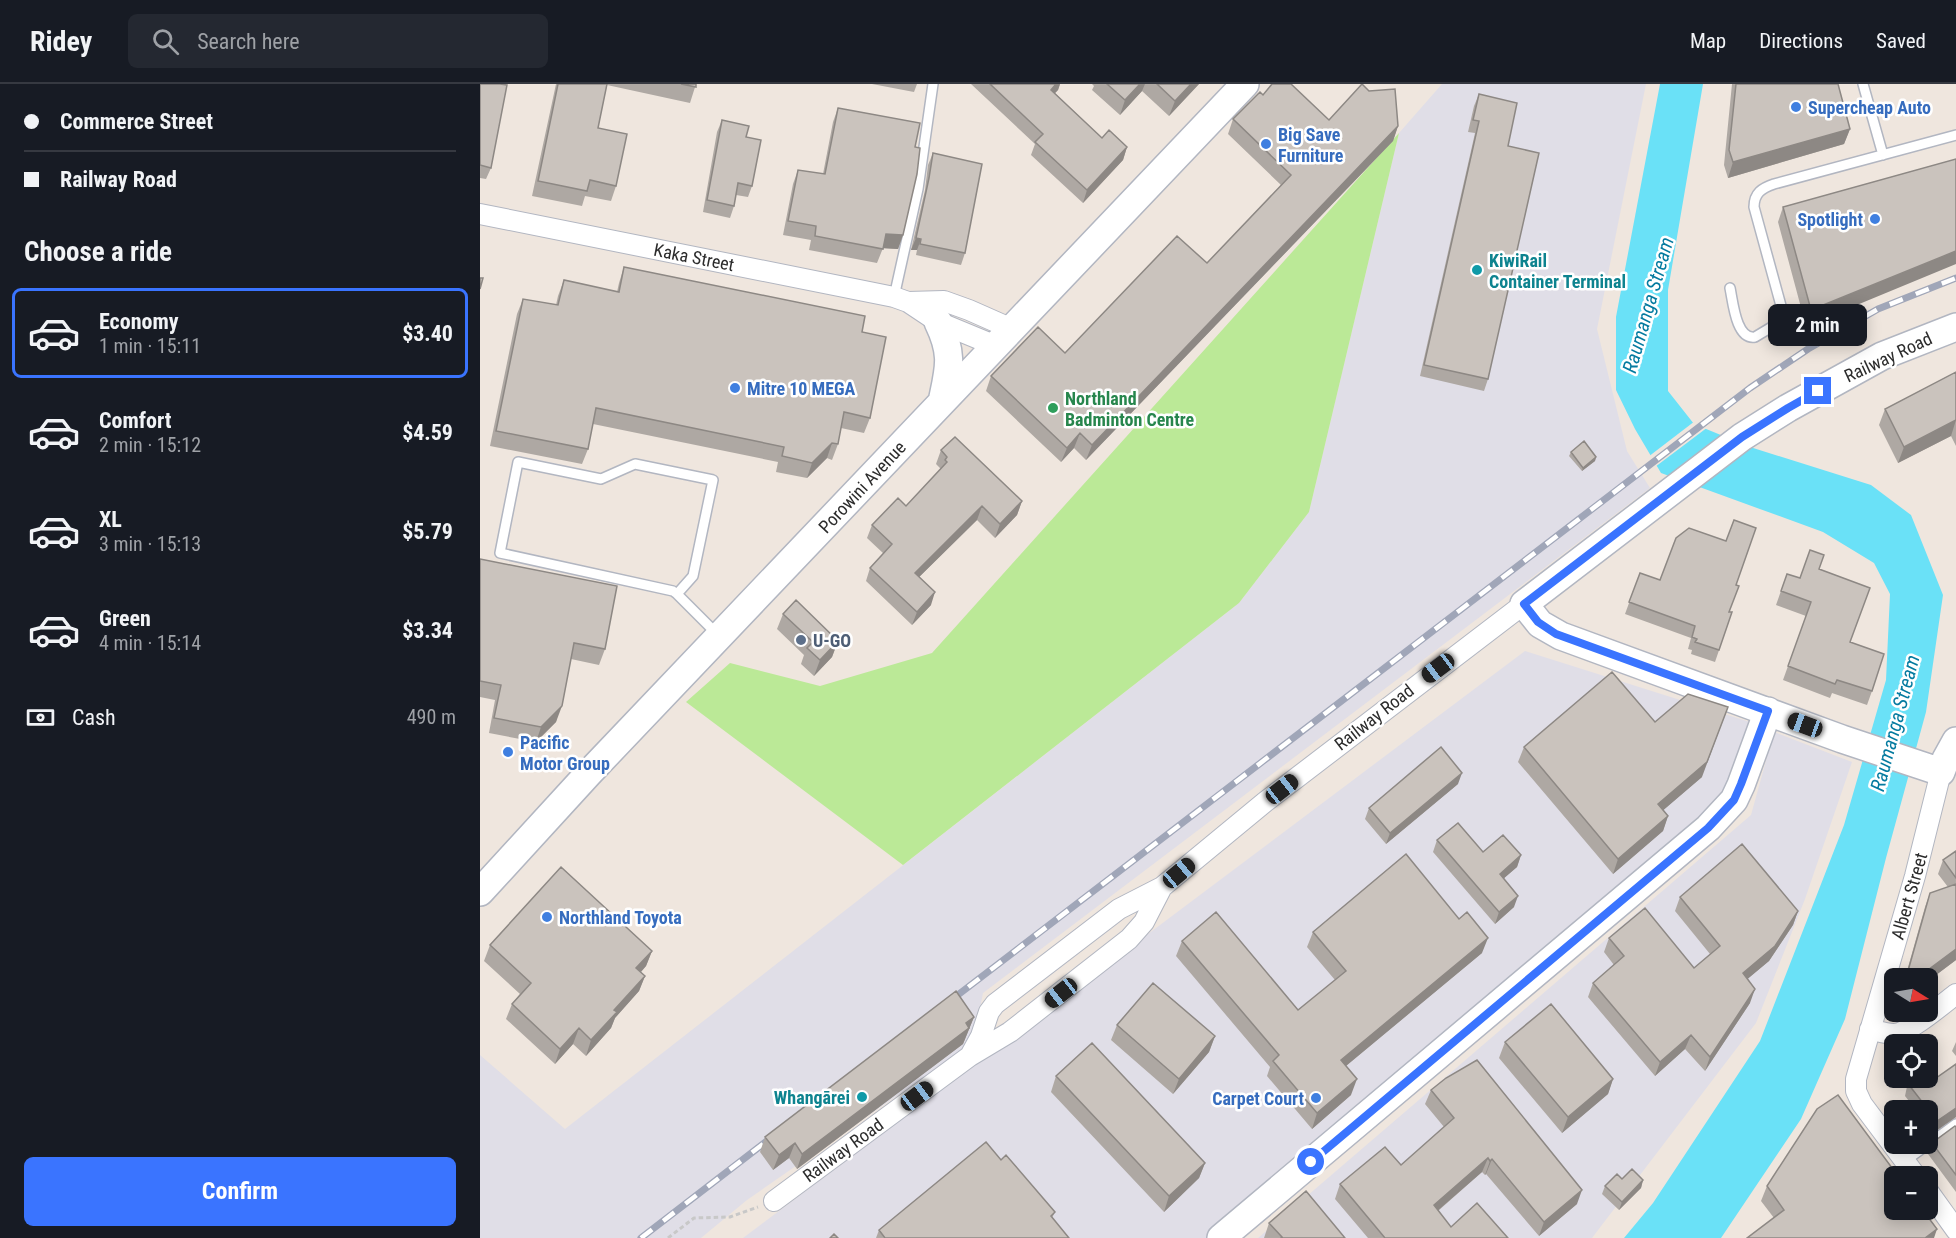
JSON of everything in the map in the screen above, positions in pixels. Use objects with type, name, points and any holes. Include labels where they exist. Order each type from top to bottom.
[{"type":"street","name":"Porowini Avenue","points":[[480,892],[570,793],[1245,84]]},
{"type":"street","name":"Kaka Street","points":[[480,214],[901,299],[944,301],[1004,338]]},
{"type":"street","name":"Kaka Street","points":[[901,299],[938,322],[1004,338]]},
{"type":"street","points":[[938,322],[946,338],[950,356],[942,402]]},
{"type":"street","name":"Railway Road","points":[[970,1056],[979,1041],[992,1006],[1119,909],[1162,887],[1274,795],[1742,437],[1788,408],[1882,356],[1956,327]]},
{"type":"street","points":[[1524,604],[1538,622],[1556,634],[1842,739],[1941,772]]},
{"type":"street","points":[[1221,1238],[1708,828],[1734,800],[1768,711]]},
{"type":"street","name":"Albert Street","points":[[1909,1166],[1862,1104],[1856,1091],[1856,1079],[1916,876],[1941,772],[1956,741]]},
{"type":"street","name":"Railway Road","points":[[774,1201],[970,1056],[1011,1032],[1132,937],[1147,916],[1162,887]]},
{"type":"street","points":[[1870,1029],[1886,1033],[1901,1033],[1914,1026],[1956,994]]},
{"type":"street","points":[[1938,1205],[1956,1230]]},
{"type":"lane","points":[[901,299],[933,84]]},
{"type":"lane","points":[[1863,84],[1883,155]]},
{"type":"lane","points":[[1730,288],[1739,325],[1744,335],[1750,338],[1755,337],[1780,322],[1783,313],[1755,211],[1754,201],[1759,192],[1774,184],[1956,135]]},
{"type":"lane","points":[[677,594],[693,576],[713,480],[635,464],[601,479],[518,462],[500,553],[673,591],[719,636]]},
{"type":"lane","points":[[1913,1166],[1956,1124]]},
{"type":"path","points":[[668,1238],[693,1218],[730,1217],[774,1201]]},
{"type":"shaded area","points":[[1442,84],[1646,84],[1597,329],[1627,451],[1650,488],[983,993],[973,1043],[747,1200],[701,1238],[480,1238],[480,1055],[565,1129],[1239,603],[1309,512],[1399,133]]},
{"type":"shaded area","points":[[1525,651],[1753,723],[1730,806],[1208,1238],[743,1238]]},
{"type":"shaded area","points":[[1774,732],[1852,762],[1805,899],[1756,1023],[1592,1238],[1258,1238],[1751,815]]},
{"type":"green space","points":[[1399,133],[1309,512],[1239,603],[903,865],[686,702],[730,663],[820,686],[932,653]]},
{"type":"water","name":"Raumanga Stream","points":[[1660,84],[1703,84],[1668,290],[1668,391],[1694,424],[1750,447],[1871,485],[1911,515],[1943,595],[1926,712],[1845,1019],[1801,1119],[1721,1238],[1624,1238],[1653,1203],[1760,1041],[1844,825],[1886,680],[1890,594],[1874,563],[1823,532],[1661,473],[1635,429],[1616,390],[1616,317]]},
{"type":"pier","points":[[1695,421],[1708,427],[1655,467],[1648,457]]},
{"type":"building","points":[[480,84],[507,85],[491,168],[480,165]]},
{"type":"building","points":[[558,84],[607,84],[598,128],[627,134],[616,186],[590,180],[587,191],[538,181]]},
{"type":"building","points":[[990,84],[1056,84],[1051,90],[1102,138],[1109,130],[1127,147],[1087,190],[1035,142],[1043,134]]},
{"type":"building","points":[[1107,84],[1140,84],[1125,100]]},
{"type":"building","points":[[1157,84],[1191,84],[1175,101]]},
{"type":"building","points":[[1272,84],[1291,84],[1329,120],[1362,84],[1369,91],[1395,89],[1398,126],[1092,445],[1080,433],[1067,448],[991,376],[1038,327],[1065,353],[1177,236],[1207,263],[1291,175],[1233,119],[1260,92],[1263,95]]},
{"type":"building","points":[[1736,84],[1838,84],[1850,129],[1733,162],[1729,150]]},
{"type":"building","name":"KiwiRail Container Terminal","points":[[1479,94],[1517,103],[1508,146],[1539,153],[1488,379],[1424,365],[1479,121],[1473,120]]},
{"type":"building","points":[[838,108],[920,123],[915,147],[920,148],[917,174],[903,235],[886,234],[883,249],[815,236],[816,226],[788,221],[798,170],[825,174]]},
{"type":"building","points":[[722,120],[749,126],[746,137],[761,140],[752,186],[738,183],[734,206],[707,200]]},
{"type":"building","points":[[933,153],[982,164],[965,253],[920,244],[921,239],[916,238]]},
{"type":"building","points":[[1956,159],[1956,251],[1811,310],[1783,207]]},
{"type":"building","name":"Mitre 10 MEGA","points":[[624,267],[865,316],[862,332],[886,337],[870,418],[844,412],[838,444],[832,443],[812,463],[782,456],[784,447],[596,408],[588,449],[496,431],[523,299],[558,305],[564,280],[619,292]]},
{"type":"building","points":[[1956,372],[1956,420],[1904,447],[1885,409]]},
{"type":"building","points":[[955,437],[1022,501],[1000,524],[982,506],[915,573],[935,592],[917,612],[870,568],[892,544],[872,525],[898,498],[906,506],[947,462],[945,460],[947,457],[941,450]]},
{"type":"building","points":[[1584,441],[1596,457],[1583,468],[1571,452]]},
{"type":"building","points":[[1734,520],[1756,528],[1736,585],[1739,586],[1719,650],[1695,642],[1697,639],[1692,637],[1695,626],[1629,602],[1640,573],[1660,580],[1676,538],[1689,528],[1726,541]]},
{"type":"building","points":[[1810,550],[1824,555],[1819,569],[1870,588],[1850,642],[1884,654],[1872,691],[1837,680],[1835,684],[1788,666],[1811,602],[1781,591],[1787,574],[1800,578]]},
{"type":"building","points":[[480,559],[617,586],[605,649],[574,643],[562,706],[541,727],[494,718],[501,685],[480,681]]},
{"type":"building","points":[[796,600],[838,641],[820,660],[807,648],[813,642],[783,614]]},
{"type":"building","points":[[1612,672],[1655,722],[1688,694],[1728,707],[1707,762],[1658,804],[1668,816],[1618,859],[1524,747]]},
{"type":"building","points":[[1441,747],[1462,773],[1390,833],[1369,808]]},
{"type":"building","points":[[1458,823],[1483,852],[1503,835],[1521,855],[1500,874],[1518,896],[1499,912],[1437,840]]},
{"type":"building","points":[[1742,844],[1798,911],[1775,946],[1743,973],[1755,989],[1710,1057],[1691,1035],[1660,1062],[1593,983],[1624,956],[1609,938],[1645,908],[1694,968],[1720,946],[1680,897]]},
{"type":"building","points":[[1956,851],[1956,878],[1943,860]]},
{"type":"building","points":[[1406,854],[1459,919],[1467,912],[1488,938],[1341,1060],[1357,1079],[1317,1113],[1273,1061],[1279,1055],[1182,941],[1216,912],[1298,1010],[1346,971],[1313,932]]},
{"type":"building","points":[[561,867],[652,951],[636,968],[645,976],[614,1010],[617,1012],[591,1040],[579,1028],[560,1049],[512,1004],[531,983],[490,945]]},
{"type":"building","points":[[1956,884],[1956,949],[1930,968],[1909,968],[1930,893]]},
{"type":"building","points":[[1153,983],[1215,1036],[1179,1079],[1117,1025]]},
{"type":"building","name":"Whangārei","points":[[956,991],[974,1017],[966,1023],[969,1028],[802,1154],[795,1143],[779,1155],[765,1137]]},
{"type":"building","points":[[1551,1004],[1613,1079],[1568,1117],[1505,1042]]},
{"type":"building","points":[[1092,1043],[1205,1163],[1169,1196],[1056,1076]]},
{"type":"building","points":[[1477,1060],[1582,1190],[1544,1222],[1492,1159],[1490,1161],[1488,1158],[1434,1205],[1451,1227],[1477,1203],[1508,1238],[1385,1238],[1340,1184],[1385,1147],[1401,1165],[1454,1118],[1431,1090],[1446,1078]]},
{"type":"building","points":[[1956,1064],[1956,1108],[1938,1120],[1938,1100],[1921,1100],[1911,1088],[1938,1088],[1938,1077]]},
{"type":"building","points":[[1838,1095],[1891,1166],[1884,1166],[1884,1220],[1930,1220],[1937,1229],[1925,1238],[1747,1238],[1784,1210],[1767,1186],[1817,1109]]},
{"type":"building","points":[[1956,1127],[1956,1175],[1938,1151],[1938,1139]]},
{"type":"building","points":[[986,1142],[1001,1160],[1006,1155],[1055,1212],[1051,1216],[1069,1238],[885,1238],[879,1230]]},
{"type":"building","points":[[1632,1169],[1643,1180],[1622,1202],[1605,1186],[1617,1174],[1622,1179]]},
{"type":"building","points":[[1306,1191],[1345,1238],[1281,1238],[1269,1223]]},
{"type":"railway","points":[[946,1004],[1750,388],[1808,349],[1878,309],[1956,278]]},
{"type":"railway","points":[[641,1238],[776,1134]]},
{"type":"place","name":"Supercheap Auto","points":[[1796,107]]},
{"type":"place","name":"Big Save Furniture","points":[[1266,144]]},
{"type":"place","name":"Spotlight","points":[[1875,219]]},
{"type":"place","name":"KiwiRail Container Terminal","points":[[1477,270]]},
{"type":"place","name":"Mitre 10 MEGA","points":[[735,388]]},
{"type":"place","name":"Northland Badminton Centre","points":[[1053,408]]},
{"type":"place","name":"U-GO","points":[[801,640]]},
{"type":"place","name":"Pacific Motor Group","points":[[508,752]]},
{"type":"place","name":"Northland Toyota","points":[[547,917]]},
{"type":"place","name":"Whangārei","points":[[862,1097]]},
{"type":"place","name":"Carpet Court","points":[[1316,1098]]},
{"type":"route","points":[[1311,1162],[1708,828],[1734,800],[1768,711],[1556,634],[1538,622],[1524,604],[1742,437],[1818,391]]}]
